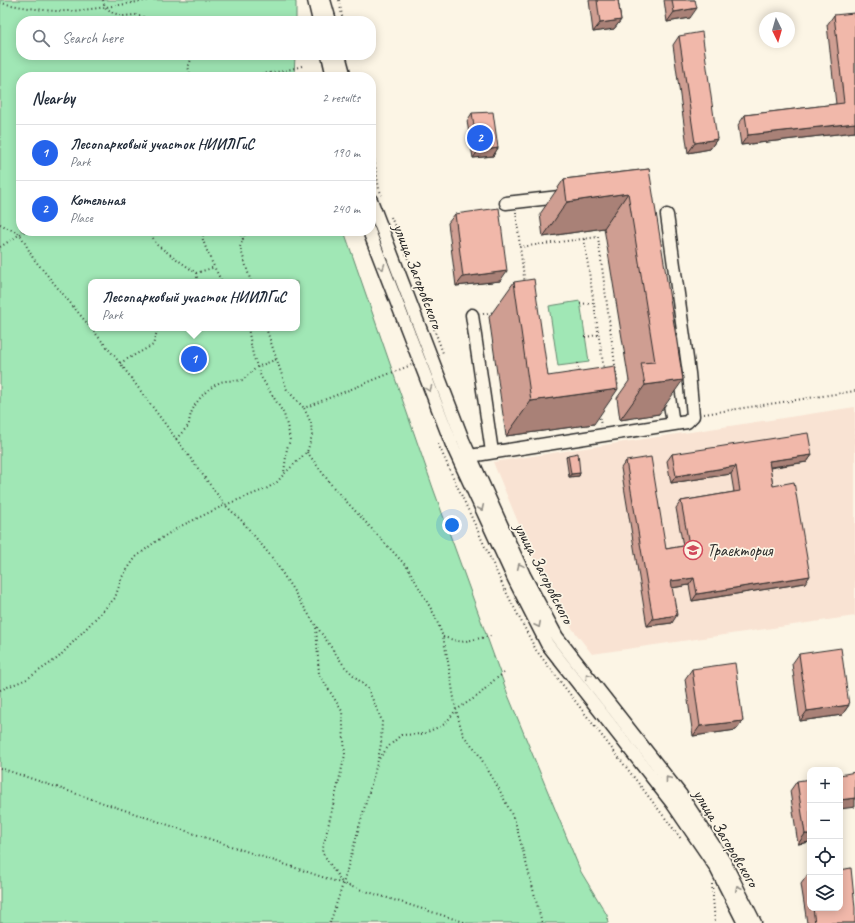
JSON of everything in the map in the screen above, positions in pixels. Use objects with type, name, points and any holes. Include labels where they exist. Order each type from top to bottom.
[{"type":"street","points":[[314,0],[319,16]]},
{"type":"street","points":[[324,0],[329,16]]},
{"type":"street","points":[[329,60],[332,72]]},
{"type":"street","points":[[340,60],[344,72]]},
{"type":"street","points":[[511,203],[583,194]]},
{"type":"street","name":"улица Загоровского","points":[[377,198],[470,456],[524,575],[557,637],[681,795],[724,861],[755,923]]},
{"type":"street","points":[[470,456],[687,422],[693,416],[689,372],[667,215]]},
{"type":"street","name":"улица Загоровского","points":[[370,236],[452,445],[514,579],[547,644],[672,803],[715,866],[744,923]]},
{"type":"street","points":[[472,315],[492,452]]},
{"type":"street","points":[[665,371],[674,424]]},
{"type":"path","points":[[103,0],[105,7],[113,14],[123,16],[136,14],[141,16]]},
{"type":"path","points":[[0,3],[31,9],[62,11],[105,7],[151,0]]},
{"type":"path","points":[[339,0],[342,16]]},
{"type":"path","points":[[190,72],[188,67],[191,60]]},
{"type":"path","points":[[281,72],[302,66]]},
{"type":"path","points":[[376,171],[379,189],[377,198]]},
{"type":"path","points":[[511,203],[520,247],[539,390],[594,381],[596,397]]},
{"type":"path","points":[[388,210],[414,274],[443,354]]},
{"type":"path","points":[[0,224],[16,232]]},
{"type":"path","points":[[0,248],[17,236]]},
{"type":"path","points":[[21,236],[33,258],[88,324]]},
{"type":"path","points":[[152,236],[157,245],[196,273],[197,279]]},
{"type":"path","points":[[204,236],[203,240],[221,279]]},
{"type":"path","points":[[244,236],[240,248],[250,279]]},
{"type":"path","points":[[520,247],[598,237],[618,387],[595,391]]},
{"type":"path","points":[[584,239],[604,374]]},
{"type":"path","points":[[196,273],[215,267]]},
{"type":"path","points":[[580,304],[594,303]]},
{"type":"path","points":[[472,315],[500,311]]},
{"type":"path","points":[[93,331],[120,363],[225,505],[242,521],[274,560],[316,626],[345,667],[368,689],[382,722],[381,744],[378,760],[343,884],[330,923]]},
{"type":"path","points":[[120,363],[153,345],[157,331]]},
{"type":"path","points":[[249,331],[253,355],[262,377],[284,414],[289,433],[290,441],[287,448],[284,474]]},
{"type":"path","points":[[0,690],[27,679],[58,658],[115,598],[122,577],[136,557],[155,542],[181,526],[225,505],[266,489],[278,482],[284,474],[307,452],[312,436],[310,423],[304,408],[287,390],[267,331]]},
{"type":"path","points":[[585,337],[598,335]]},
{"type":"path","points":[[176,439],[189,425],[189,418],[198,400],[209,390],[222,382],[244,380],[258,367],[277,359]]},
{"type":"path","points":[[304,408],[395,372],[418,361]]},
{"type":"path","points":[[577,363],[580,384]]},
{"type":"path","points":[[693,416],[855,391]]},
{"type":"path","points":[[599,410],[602,435]]},
{"type":"path","points":[[307,452],[333,487],[408,568],[435,616],[443,637],[456,710],[463,735],[476,750],[499,789],[515,821],[542,923]]},
{"type":"path","points":[[316,626],[319,674],[342,711],[345,755],[322,852],[343,884]]},
{"type":"path","points":[[443,637],[461,642],[491,636]]},
{"type":"path","points":[[378,760],[388,747],[401,735],[423,734],[444,724],[456,710],[479,696],[493,681],[504,673]]},
{"type":"path","points":[[0,768],[343,884],[467,923]]},
{"type":"path","points":[[711,881],[715,923]]},
{"type":"shaded area","name":"Траектория","points":[[855,407],[855,616],[592,654],[571,627],[545,587],[493,462]]},
{"type":"green space","points":[[0,0],[292,0],[296,2],[296,16],[16,16],[16,60],[295,60],[294,72],[16,72],[16,236],[346,236],[433,488],[508,695],[581,872],[607,915],[608,923],[0,923]]},
{"type":"green space","points":[[580,301],[589,362],[558,366],[549,306]]},
{"type":"building","points":[[597,0],[618,0],[621,20],[600,23]]},
{"type":"building","points":[[672,0],[695,0],[697,8],[674,12]]},
{"type":"building","points":[[854,13],[855,123],[748,135],[745,115],[844,103],[834,15]]},
{"type":"building","points":[[702,32],[717,139],[695,143],[679,36]]},
{"type":"building","points":[[493,112],[498,148],[478,151],[472,113]]},
{"type":"building","points":[[649,169],[683,380],[645,385],[641,363],[655,362],[628,193],[567,202],[564,179]]},
{"type":"building","points":[[499,208],[507,271],[463,277],[455,214]]},
{"type":"building","points":[[534,279],[548,376],[615,366],[618,389],[531,401],[514,282]]},
{"type":"building","points":[[808,433],[812,455],[769,461],[773,486],[794,482],[810,576],[697,594],[694,578],[671,581],[677,615],[653,619],[626,461],[651,457],[666,549],[689,545],[681,501],[740,491],[736,466],[676,476],[672,454]]},
{"type":"building","points":[[578,453],[580,473],[571,474],[568,455]]},
{"type":"building","points":[[841,648],[849,705],[807,711],[799,654]]},
{"type":"building","points":[[735,663],[743,721],[700,726],[692,669]]},
{"type":"building","points":[[855,772],[855,798],[843,800],[843,774]]},
{"type":"building","points":[[807,779],[807,834],[805,834],[797,781]]},
{"type":"building","points":[[851,868],[855,923],[815,923],[813,911],[843,911],[843,869]]},
{"type":"place","name":"Котельная","points":[[480,138]]},
{"type":"place","name":"Лесопарковый участок НИИЛГиС","points":[[194,359]]},
{"type":"place","name":"Траектория","points":[[693,550]]}]
